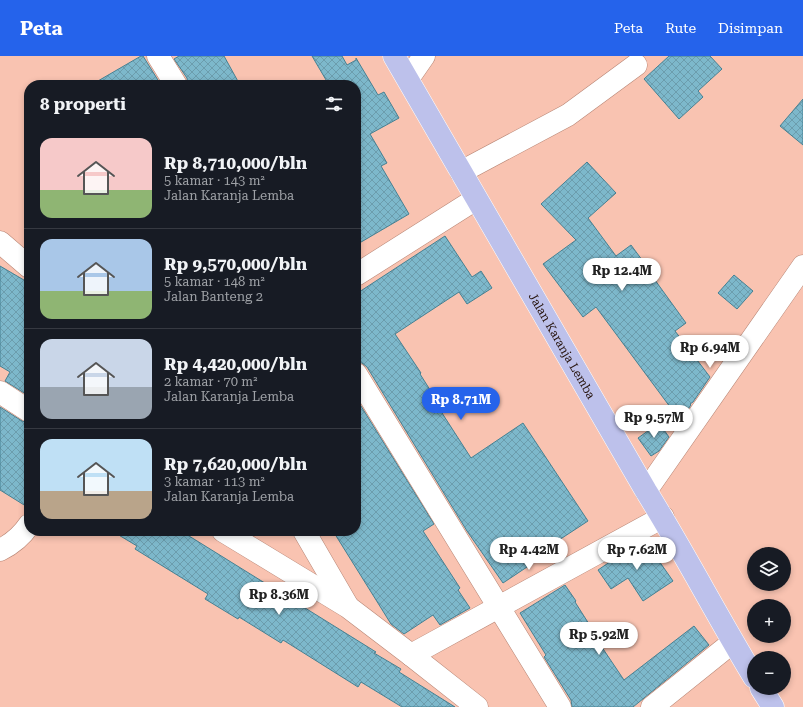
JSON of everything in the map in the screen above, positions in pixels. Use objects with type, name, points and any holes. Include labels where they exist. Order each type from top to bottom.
[{"type":"main road","name":"Jalan Karanja Lemba","points":[[394,56],[747,665]]},
{"type":"main road","points":[[765,695],[773,707]]},
{"type":"street","points":[[158,56],[173,80]]},
{"type":"street","points":[[408,79],[424,56]]},
{"type":"street","points":[[461,172],[568,115],[636,65]]},
{"type":"street","points":[[361,272],[476,199]]},
{"type":"street","points":[[0,242],[24,263]]},
{"type":"street","points":[[646,492],[803,266]]},
{"type":"street","points":[[361,382],[560,707]]},
{"type":"street","points":[[0,392],[24,408]]},
{"type":"street","points":[[411,655],[498,606],[663,518]]},
{"type":"street","points":[[0,550],[12,544],[24,532]]},
{"type":"street","points":[[231,536],[348,607],[477,707]]},
{"type":"street","points":[[307,536],[348,607]]},
{"type":"street","points":[[652,707],[733,642]]},
{"type":"building","points":[[143,56],[158,80],[100,80]]},
{"type":"building","points":[[179,56],[224,56],[237,80],[187,80],[174,59]]},
{"type":"building","points":[[312,56],[342,56],[347,65],[356,60],[356,58],[378,95],[384,92],[399,118],[370,134],[387,163],[381,166],[409,214],[361,242],[361,80],[326,80]]},
{"type":"building","points":[[669,56],[710,56],[722,69],[698,91],[703,97],[679,119],[644,79]]},
{"type":"building","points":[[803,99],[803,145],[780,126]]},
{"type":"building","points":[[587,162],[616,193],[588,218],[616,256],[631,245],[686,323],[675,331],[710,377],[683,416],[679,419],[596,307],[583,317],[543,264],[576,240],[541,204]]},
{"type":"building","points":[[445,236],[472,277],[481,271],[492,288],[467,304],[459,292],[395,334],[421,373],[420,374],[432,393],[431,394],[443,412],[442,413],[471,458],[523,423],[588,521],[533,557],[536,561],[503,583],[467,531],[367,367],[361,363],[361,291]]},
{"type":"building","points":[[0,266],[24,280],[24,393],[5,381],[10,372],[0,366]]},
{"type":"building","points":[[734,275],[753,291],[737,309],[718,293]]},
{"type":"building","points":[[361,406],[434,524],[423,531],[460,588],[458,590],[470,608],[440,625],[433,615],[404,634],[391,624],[336,536],[361,536]]},
{"type":"building","points":[[0,407],[24,422],[24,505],[0,490]]},
{"type":"building","points":[[659,423],[669,437],[659,451],[651,456],[638,438]]},
{"type":"building","points":[[120,536],[189,536],[376,652],[374,653],[401,669],[399,672],[455,707],[402,707],[361,682],[358,687],[283,640],[281,643],[239,617],[238,619],[205,599],[208,594],[135,549],[137,546]]},
{"type":"building","points":[[645,541],[673,581],[643,601],[628,578],[611,589],[598,570],[620,555]]},
{"type":"building","points":[[565,585],[589,624],[587,625],[624,680],[694,626],[709,645],[633,707],[572,707],[571,700],[544,657],[546,655],[520,613]]}]
